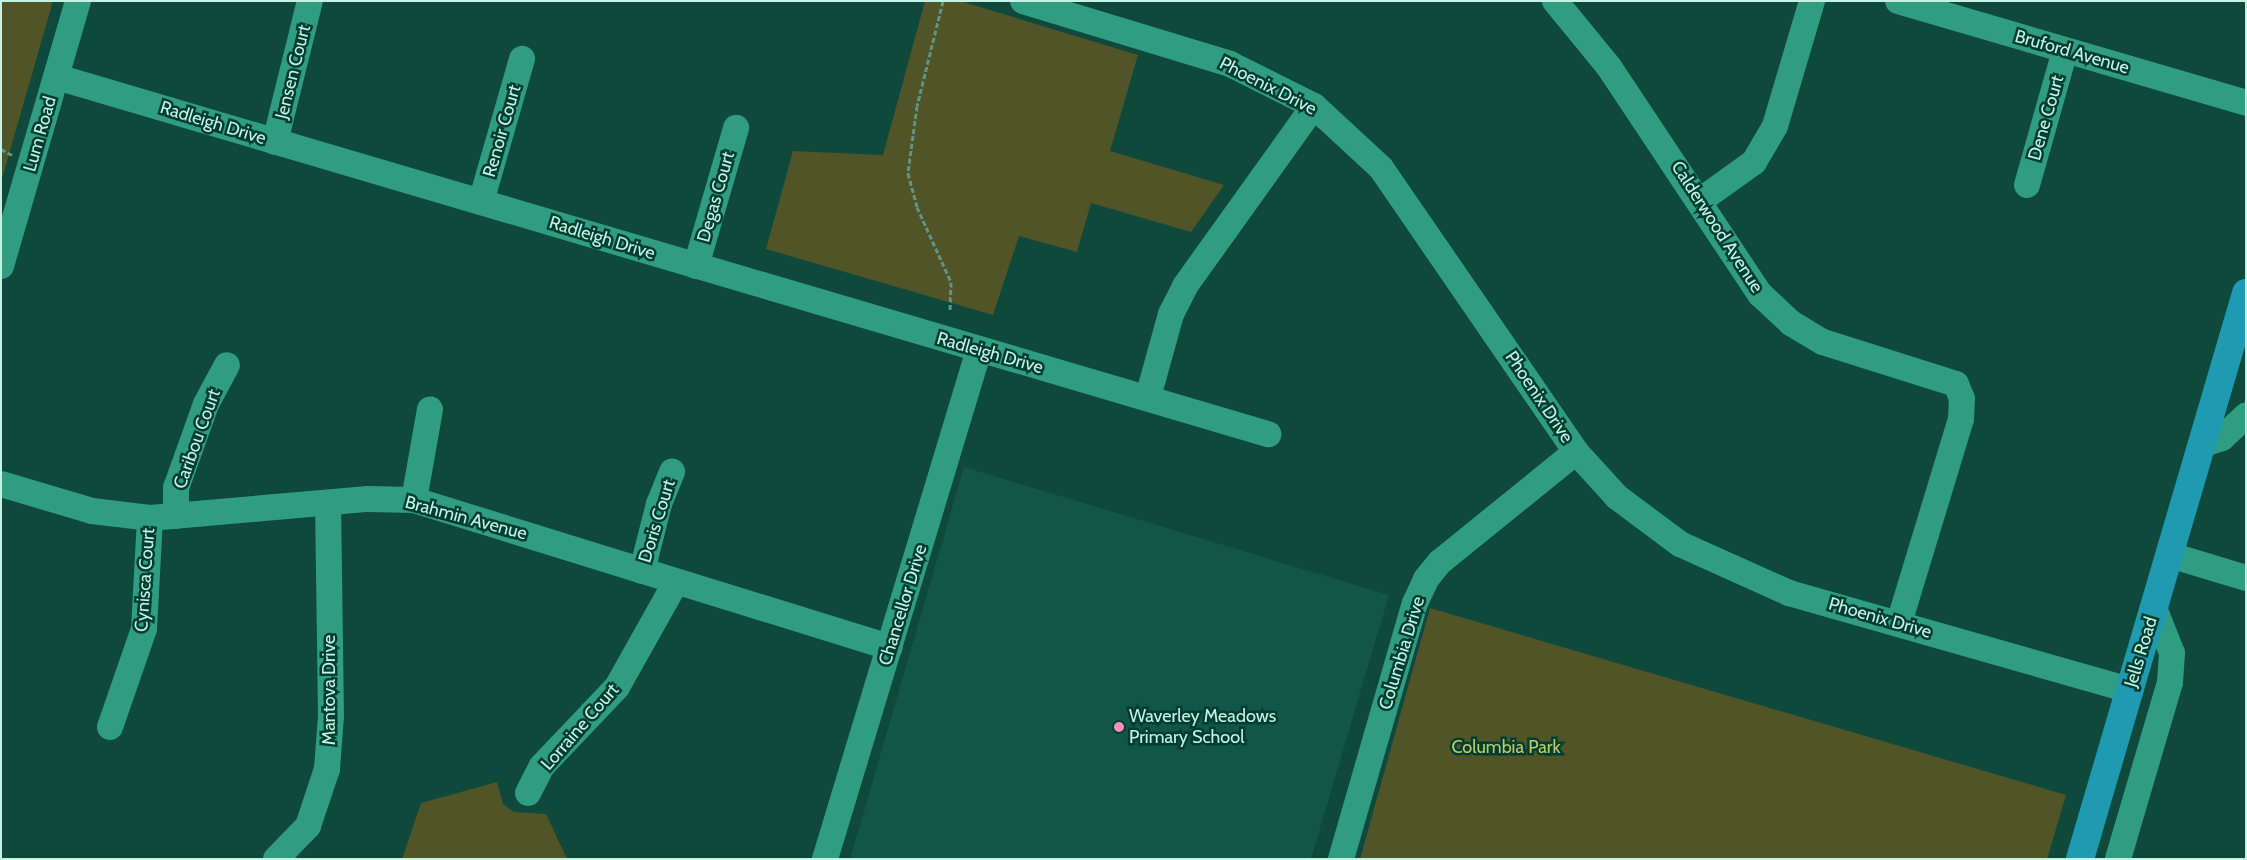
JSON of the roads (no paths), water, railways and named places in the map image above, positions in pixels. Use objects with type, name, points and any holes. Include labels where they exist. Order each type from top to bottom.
[{"type":"main road","name":"Jells Road","points":[[2080,859],[2246,293]]},
{"type":"street","name":"Lum Road","points":[[1,266],[78,1]]},
{"type":"street","name":"Jensen Court","points":[[275,142],[310,1]]},
{"type":"street","name":"Phoenix Drive","points":[[1023,1],[1052,5],[1230,64],[1314,106],[1381,168],[1576,452],[1617,497],[1680,544],[1789,593],[2130,690]]},
{"type":"street","name":"Calderwood Avenue","points":[[1555,1],[1609,67],[1701,200],[1760,294],[1791,323],[1823,342],[1956,384],[1962,399],[1961,419],[1899,623]]},
{"type":"street","points":[[1701,200],[1754,162],[1775,126],[1812,1]]},
{"type":"street","name":"Bruford Avenue","points":[[1898,1],[2246,103]]},
{"type":"street","name":"Dene Court","points":[[2027,185],[2065,50]]},
{"type":"street","name":"Renoir Court","points":[[481,202],[522,59]]},
{"type":"street","name":"Radleigh Drive","points":[[56,76],[1268,434]]},
{"type":"street","points":[[1148,397],[1171,314],[1184,286],[1314,106]]},
{"type":"street","name":"Degas Court","points":[[696,266],[736,128]]},
{"type":"street","name":"Chancellor Drive","points":[[825,859],[979,350]]},
{"type":"street","name":"Caribou Court","points":[[176,516],[176,488],[206,404],[227,365]]},
{"type":"street","points":[[414,500],[430,410]]},
{"type":"street","points":[[2201,445],[2222,438],[2246,416]]},
{"type":"street","name":"Columbia Drive","points":[[1341,859],[1415,602],[1426,579],[1440,562],[1576,452]]},
{"type":"street","name":"Doris Court","points":[[642,571],[658,504],[672,471]]},
{"type":"street","name":"Brahmin Avenue","points":[[1,484],[92,511],[150,518],[328,504],[368,499],[414,500],[890,648]]},
{"type":"street","name":"Mantova Drive","points":[[276,859],[308,826],[327,769],[331,716],[328,504]]},
{"type":"street","name":"Cynisca Court","points":[[110,727],[144,630],[150,518]]},
{"type":"street","points":[[2170,555],[2246,578]]},
{"type":"street","name":"Lorraine Court","points":[[528,793],[542,766],[617,688],[676,582]]},
{"type":"street","points":[[2118,859],[2170,682],[2172,653],[2154,608]]},
{"type":"place","name":"Waverley Meadows Primary School","points":[[1119,727]]},
{"type":"park label","name":"Columbia Park","points":[[1506,747]]}]
